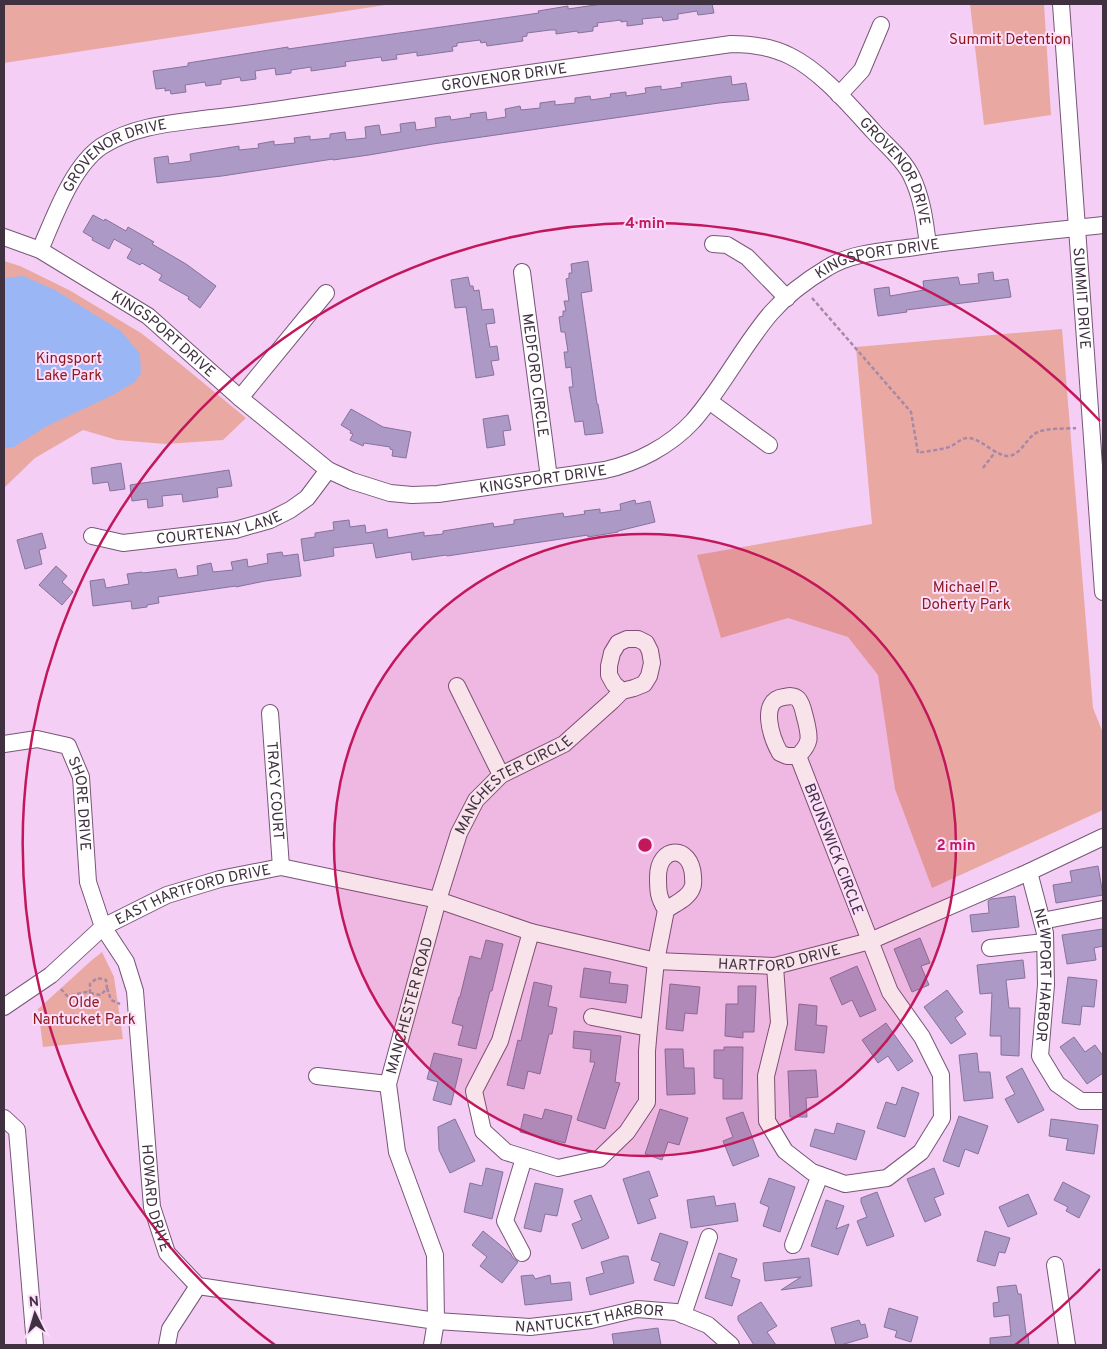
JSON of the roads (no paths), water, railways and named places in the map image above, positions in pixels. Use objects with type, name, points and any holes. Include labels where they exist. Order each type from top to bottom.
[{"type":"street","name":"SUMMIT DRIVE","points":[[1061,4],[1103,592]]},
{"type":"street","points":[[839,95],[862,70],[881,25]]},
{"type":"street","name":"GROVENOR DRIVE","points":[[40,250],[71,181],[84,163],[99,148],[139,129],[163,124],[731,44],[761,47],[790,56],[826,82],[839,95],[910,172],[921,199],[928,245]]},
{"type":"street","name":"KINGSPORT DRIVE","points":[[4,238],[40,250],[148,316],[240,398],[328,470],[352,481],[390,493],[438,494],[605,470],[643,457],[671,441],[692,422],[770,314],[786,298],[828,267],[849,258],[928,245],[1103,225]]},
{"type":"street","points":[[713,244],[727,245],[747,258],[786,298]]},
{"type":"street","name":"MEDFORD CIRCLE","points":[[522,272],[549,478]]},
{"type":"street","points":[[240,398],[326,293]]},
{"type":"street","points":[[708,401],[769,445]]},
{"type":"street","name":"COURTENAY LANE","points":[[92,536],[123,543],[235,530],[261,523],[285,513],[307,498],[328,470]]},
{"type":"street","points":[[458,686],[501,775]]},
{"type":"street","name":"MANCHESTER CIRCLE","points":[[438,900],[459,833],[476,800],[501,775],[564,744],[622,691]]},
{"type":"street","name":"TRACY COURT","points":[[270,713],[281,867]]},
{"type":"street","name":"SHORE DRIVE","points":[[4,744],[37,739],[68,746],[81,777],[88,882],[103,927]]},
{"type":"street","name":"BRUNSWICK CIRCLE","points":[[775,966],[779,1023],[766,1076],[767,1121],[785,1151],[812,1172],[845,1184],[888,1178],[921,1152],[942,1118],[941,1075],[922,1037],[890,992],[798,756]]},
{"type":"street","name":"HARTFORD DRIVE","points":[[438,900],[531,932],[656,961],[775,966],[870,941],[1029,872],[1103,836]]},
{"type":"street","name":"EAST HARTFORD DRIVE","points":[[4,1007],[51,975],[103,927],[167,895],[220,879],[281,867],[438,900]]},
{"type":"street","name":"NEWPORT HARBOR","points":[[1029,872],[1045,933],[1046,985],[1040,1056],[1057,1084],[1081,1101],[1103,1101]]},
{"type":"street","name":"MANCHESTER ROAD","points":[[432,1345],[436,1321],[435,1255],[397,1152],[388,1084],[438,900]]},
{"type":"street","points":[[1042,921],[1103,909]]},
{"type":"street","points":[[531,932],[500,1041],[474,1091],[483,1131],[506,1152],[558,1168],[599,1159],[627,1132],[647,1102],[647,1051],[656,961],[666,910]]},
{"type":"street","name":"HOWARD DRIVE","points":[[103,927],[126,962],[135,991],[152,1207],[167,1253],[198,1286]]},
{"type":"street","points":[[990,948],[1045,942]]},
{"type":"street","points":[[592,1017],[650,1028]]},
{"type":"street","points":[[317,1076],[388,1084]]},
{"type":"street","points":[[4,1118],[16,1130],[35,1345]]},
{"type":"street","points":[[522,1253],[504,1222],[524,1158]]},
{"type":"street","points":[[793,1245],[820,1175]]},
{"type":"street","points":[[683,1315],[709,1236]]},
{"type":"street","points":[[1054,1265],[1067,1345]]},
{"type":"street","points":[[167,1345],[170,1329],[198,1286],[436,1321]]},
{"type":"street","name":"NANTUCKET HARBOR","points":[[436,1321],[530,1327],[591,1320],[637,1309],[676,1312],[708,1325],[731,1345]]},
{"type":"water","points":[[23,276],[55,290],[121,331],[140,354],[141,373],[135,382],[113,395],[47,426],[14,447],[4,448],[4,278]]},
{"type":"park label","name":"Summit Detention","points":[[1010,39]]},
{"type":"park label","name":"Kingsport Lake Park","points":[[69,366]]},
{"type":"park label","name":"Michael P. Doherty Park","points":[[966,596]]},
{"type":"park label","name":"Olde Nantucket Park","points":[[84,1010]]}]
